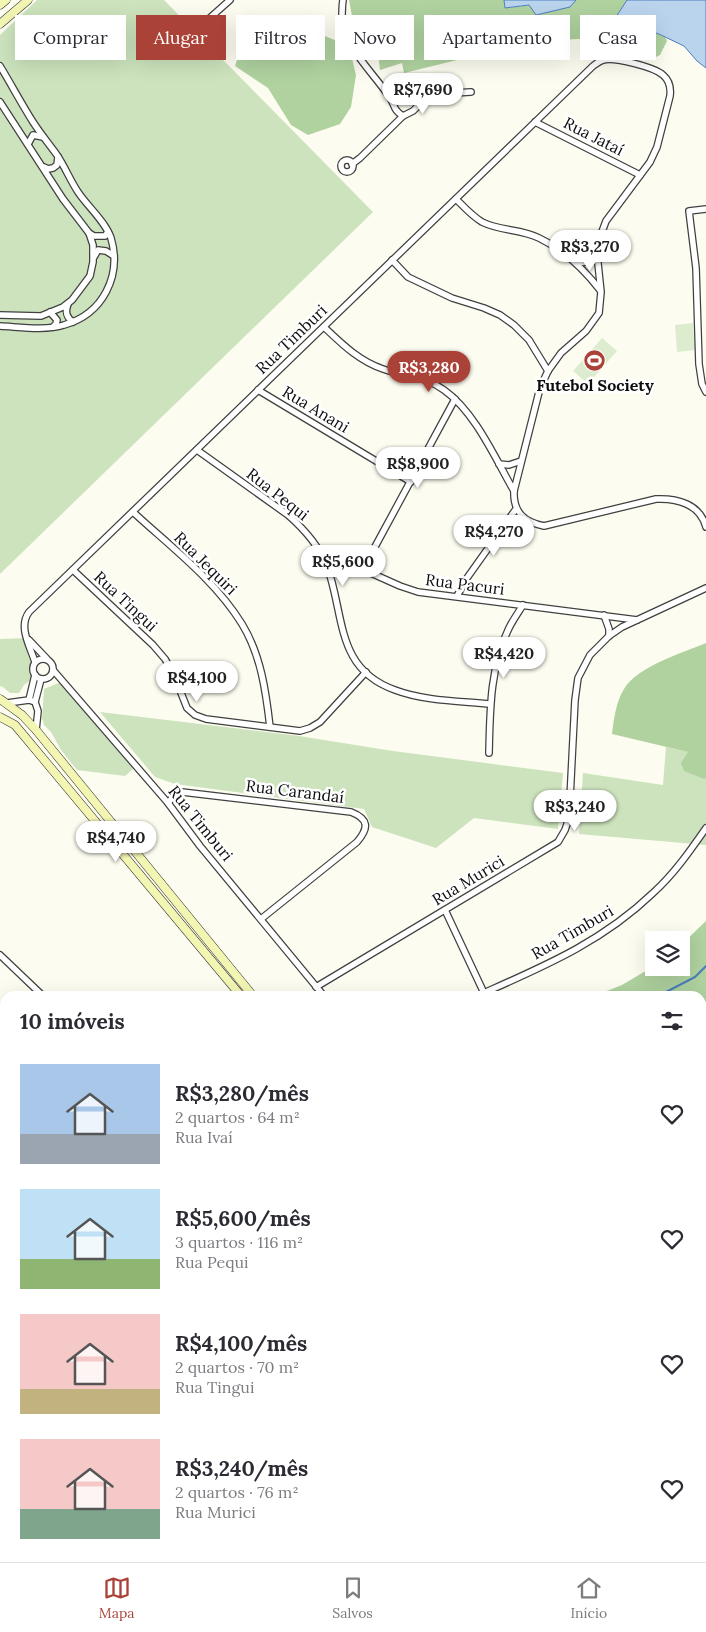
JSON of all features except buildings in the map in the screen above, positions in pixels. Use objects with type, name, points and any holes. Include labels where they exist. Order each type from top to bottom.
[{"type":"main road","points":[[0,6],[6,0]]},
{"type":"main road","points":[[0,24],[28,0]]},
{"type":"main road","points":[[3,701],[22,715],[36,730],[249,991]]},
{"type":"main road","points":[[0,717],[15,725],[47,762],[237,991]]},
{"type":"main road","points":[[47,762],[57,755]]},
{"type":"street","points":[[213,15],[230,0]]},
{"type":"street","points":[[343,0],[342,19],[346,34],[365,67],[392,100],[395,109],[403,116]]},
{"type":"street","name":"Rua Timburi","points":[[35,662],[24,631],[26,617],[392,260],[593,66],[602,61],[613,59],[655,70],[663,75],[671,88],[657,147],[650,162],[640,175]]},
{"type":"street","points":[[0,66],[78,191],[108,232],[114,256],[114,271],[110,286],[101,301],[79,319],[53,327],[0,326]]},
{"type":"street","points":[[392,100],[400,90],[406,89],[417,95],[471,92]]},
{"type":"street","points":[[352,164],[403,116],[413,111],[416,106],[417,95]]},
{"type":"street","points":[[0,102],[63,199],[90,233],[94,236],[105,236],[108,232]]},
{"type":"street","name":"Rua Jataí","points":[[535,122],[640,175]]},
{"type":"street","points":[[28,144],[33,135],[43,137]]},
{"type":"street","points":[[42,166],[48,169],[53,168],[57,165],[58,157]]},
{"type":"street","points":[[640,175],[606,221],[600,237],[597,254],[601,292],[599,313],[586,331],[561,353],[548,371],[540,388],[514,491],[514,500],[516,509],[523,517],[534,524],[544,526],[656,499],[670,498],[680,500],[692,508],[699,514],[706,527]]},
{"type":"street","points":[[456,199],[470,213],[483,222],[538,238],[576,262],[601,292]]},
{"type":"street","points":[[706,209],[689,212],[696,268],[699,364],[702,384],[706,392]]},
{"type":"street","points":[[0,315],[41,316],[68,304],[90,276],[93,245],[90,233]]},
{"type":"street","points":[[93,258],[98,250],[114,256]]},
{"type":"street","points":[[576,262],[589,261],[597,254]]},
{"type":"street","points":[[392,260],[408,277],[452,298],[500,315],[514,325],[529,340],[548,371]]},
{"type":"street","points":[[68,304],[67,316],[73,322]]},
{"type":"street","points":[[50,312],[57,320],[53,327]]},
{"type":"street","points":[[324,327],[348,350],[367,363],[383,370],[416,376],[444,389],[466,410],[514,491]]},
{"type":"street","name":"Rua Anani","points":[[258,390],[411,482]]},
{"type":"street","points":[[362,569],[455,399]]},
{"type":"street","name":"Rua Pequi","points":[[197,450],[295,521],[312,541],[327,566],[346,644],[354,659],[366,672],[380,683],[416,696],[490,704]]},
{"type":"street","points":[[499,464],[508,465],[521,461]]},
{"type":"street","points":[[457,596],[466,578],[516,509]]},
{"type":"street","name":"Rua Jequiri","points":[[133,512],[204,577],[223,598],[243,625],[257,656],[266,690],[270,727]]},
{"type":"street","name":"Rua Pacuri","points":[[327,566],[351,566],[362,569],[418,592],[637,620]]},
{"type":"street","name":"Rua Tingui","points":[[73,570],[153,645],[174,675],[187,708],[196,715],[206,719],[300,731],[320,722],[366,672]]},
{"type":"street","name":"Rua Murici","points":[[316,987],[558,842],[569,818],[575,700],[578,678],[590,655],[609,636],[637,620],[706,588]]},
{"type":"street","points":[[489,753],[490,704],[498,655],[509,628],[523,605]]},
{"type":"street","points":[[604,615],[609,629],[609,636]]},
{"type":"street","points":[[28,638],[52,664],[53,670],[48,678],[38,677]]},
{"type":"street","points":[[36,730],[38,711],[32,701],[38,677],[33,669],[35,662],[47,659]]},
{"type":"street","name":"Rua Timburi","points":[[53,670],[168,803],[200,846],[320,991]]},
{"type":"street","points":[[3,701],[32,701]]},
{"type":"street","name":"Rua Carandaí","points":[[168,803],[176,793],[182,792],[351,812],[364,820],[366,828],[356,842],[261,919]]},
{"type":"street","name":"Rua Timburi","points":[[488,991],[572,953],[629,915],[655,892],[679,865],[706,828]]},
{"type":"street","points":[[444,910],[483,991]]},
{"type":"street","points":[[0,955],[39,991]]},
{"type":"green space","points":[[37,0],[164,0],[179,15],[136,15],[136,60],[223,60],[373,212],[0,574],[0,35],[15,21],[15,60],[126,60],[126,15],[21,15]]},
{"type":"green space","points":[[349,0],[504,0],[505,8],[576,0],[627,0],[617,15],[580,15],[580,39],[570,39],[570,15],[424,15],[424,60],[457,60],[404,73],[402,63],[380,70],[379,60],[414,60],[414,15],[352,15]]},
{"type":"green space","points":[[656,33],[665,37],[667,41],[660,55],[656,57]]},
{"type":"green space","points":[[325,36],[335,40],[335,60],[352,60],[356,75],[351,107],[340,124],[308,135],[291,125],[268,88],[235,66],[237,60],[325,60]]},
{"type":"green space","points":[[693,323],[695,350],[677,352],[675,325]]},
{"type":"green space","name":"Futebol Society","points":[[602,338],[617,351],[588,384],[573,371]]},
{"type":"green space","points":[[28,638],[32,660],[31,680],[24,685],[19,693],[10,693],[0,686],[0,639]]},
{"type":"green space","points":[[706,643],[706,778],[704,779],[684,771],[681,763],[688,752],[612,734],[619,699],[631,681],[661,661]]},
{"type":"green space","points":[[61,682],[133,769],[125,776],[77,770],[61,750],[51,732],[44,725],[42,718],[44,689]]},
{"type":"green space","points":[[100,712],[299,736],[393,751],[563,773],[558,829],[474,818],[436,848],[372,827],[364,809],[175,784],[155,777]]},
{"type":"green space","points":[[666,747],[688,752],[704,779],[706,778],[706,845],[579,834],[583,773],[663,785]]},
{"type":"green space","points":[[706,921],[706,991],[607,991],[622,985],[645,971],[645,976],[690,976],[690,936]]},
{"type":"water","points":[[504,0],[576,0],[570,7],[536,15],[529,5],[505,8]]},
{"type":"water","points":[[627,0],[706,0],[706,68],[684,46],[656,33],[656,15],[617,15]]},
{"type":"waterway","points":[[668,991],[695,977],[706,966]]},
{"type":"place","name":"Futebol Society","points":[[595,361]]}]
